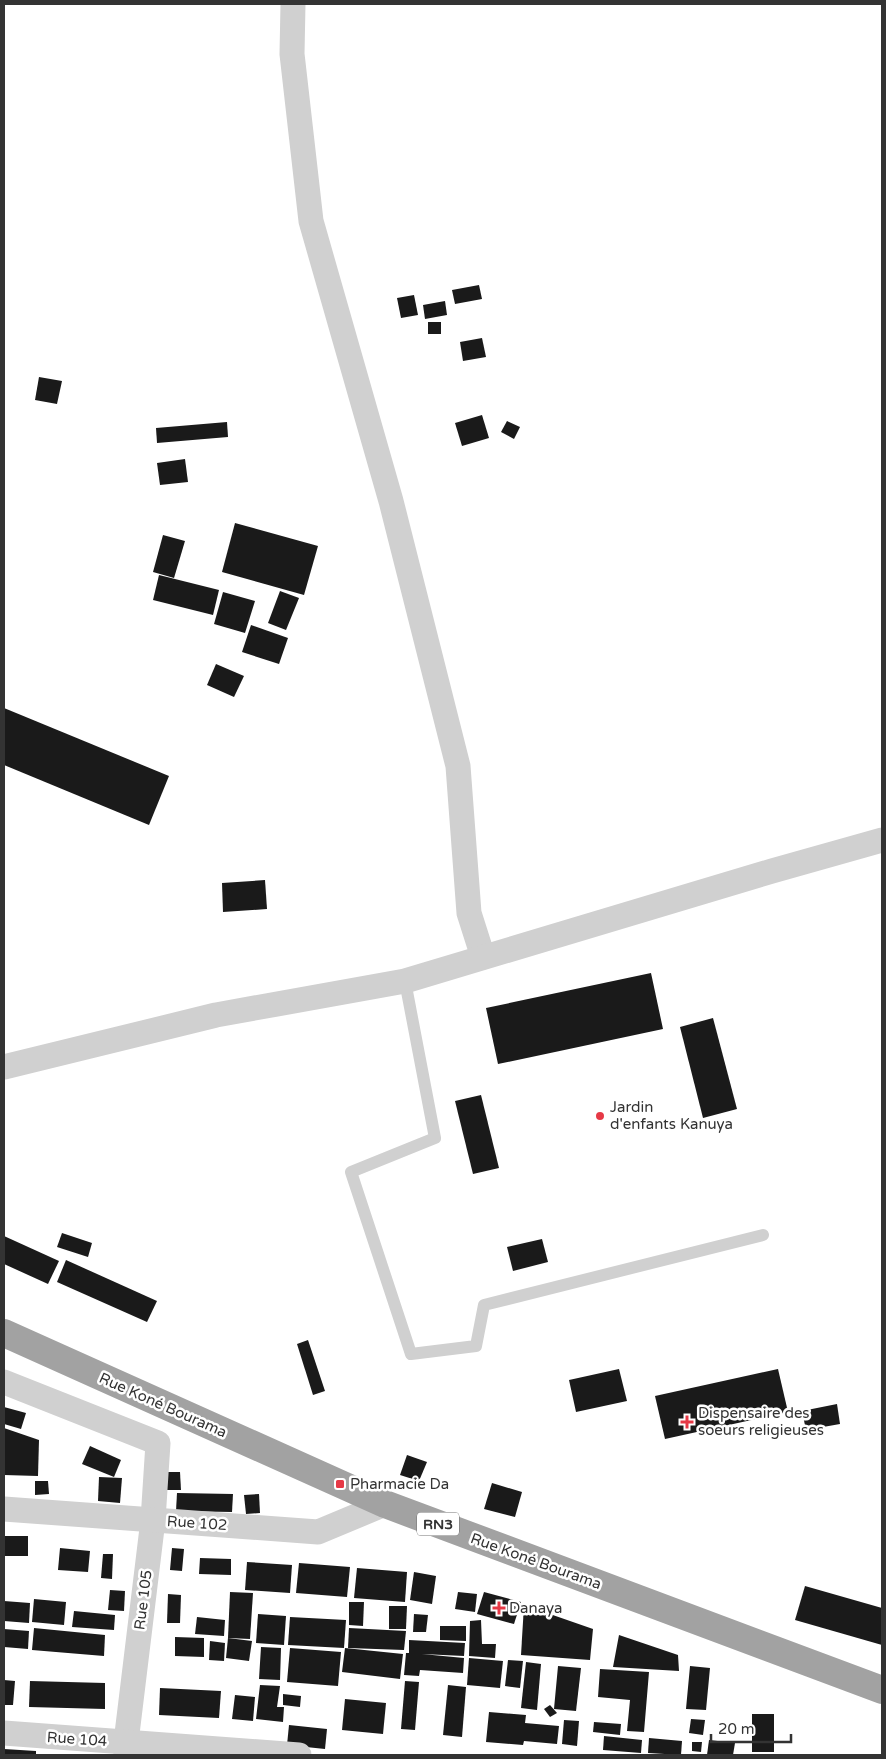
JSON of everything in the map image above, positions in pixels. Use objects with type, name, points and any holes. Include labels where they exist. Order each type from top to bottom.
[{"type":"highway","name":"Rue Koné Bourama","points":[[4,1333],[385,1504],[882,1690]]},
{"type":"street","points":[[293,4],[292,54],[310,221],[391,501],[458,766],[469,913],[483,958]]},
{"type":"street","points":[[4,1067],[216,1015],[405,981],[882,840]]},
{"type":"street","name":"Rue 105","points":[[4,1382],[158,1444],[153,1520],[126,1749]]},
{"type":"street","name":"Rue 102","points":[[4,1509],[318,1532],[385,1504]]},
{"type":"street","name":"Rue 104","points":[[4,1733],[126,1749],[299,1755]]},
{"type":"lane","points":[[405,981],[435,1138],[351,1172],[410,1354],[476,1346],[484,1305],[763,1235]]},
{"type":"building","points":[[479,285],[482,299],[455,304],[452,290]]},
{"type":"building","points":[[414,295],[418,315],[401,318],[397,298]]},
{"type":"building","points":[[445,301],[447,315],[425,319],[423,305]]},
{"type":"building","points":[[428,322],[441,322],[441,334],[428,334]]},
{"type":"building","points":[[482,338],[486,357],[463,361],[460,342]]},
{"type":"building","points":[[39,377],[62,381],[57,404],[35,400]]},
{"type":"building","points":[[482,415],[489,438],[462,446],[455,423]]},
{"type":"building","points":[[507,421],[520,427],[514,439],[501,432]]},
{"type":"building","points":[[227,422],[228,437],[157,443],[156,428]]},
{"type":"building","points":[[185,459],[188,482],[160,485],[157,463]]},
{"type":"building","points":[[235,523],[318,546],[304,595],[222,572]]},
{"type":"building","points":[[163,535],[185,541],[174,578],[153,572]]},
{"type":"building","points":[[159,575],[219,590],[213,615],[153,600]]},
{"type":"building","points":[[280,591],[299,598],[286,630],[268,623]]},
{"type":"building","points":[[223,592],[255,601],[245,633],[214,624]]},
{"type":"building","points":[[251,625],[288,638],[279,664],[242,652]]},
{"type":"building","points":[[216,664],[244,676],[234,697],[207,685]]},
{"type":"building","points":[[4,708],[169,776],[149,825],[4,765]]},
{"type":"building","points":[[265,880],[267,909],[223,912],[222,883]]},
{"type":"building","points":[[651,973],[663,1029],[498,1064],[486,1008]]},
{"type":"building","points":[[713,1018],[737,1109],[703,1118],[680,1027]]},
{"type":"building","points":[[481,1095],[499,1168],[473,1174],[455,1101]]},
{"type":"building","points":[[62,1233],[92,1243],[88,1257],[57,1247]]},
{"type":"building","points":[[4,1236],[59,1261],[48,1284],[4,1264]]},
{"type":"building","points":[[542,1239],[548,1262],[513,1271],[507,1247]]},
{"type":"building","points":[[66,1260],[157,1301],[147,1322],[57,1282]]},
{"type":"building","points":[[308,1340],[325,1391],[313,1395],[297,1344]]},
{"type":"building","points":[[619,1369],[627,1401],[576,1412],[569,1380]]},
{"type":"building","points":[[778,1369],[788,1412],[665,1439],[655,1396]]},
{"type":"building","points":[[837,1404],[840,1424],[806,1430],[802,1411]]},
{"type":"building","points":[[4,1407],[26,1413],[21,1429],[4,1424]]},
{"type":"building","points":[[4,1428],[39,1440],[38,1476],[4,1475]]},
{"type":"building","points":[[90,1446],[121,1460],[114,1477],[82,1464]]},
{"type":"building","points":[[407,1455],[427,1462],[419,1481],[400,1475]]},
{"type":"building","points":[[163,1472],[180,1472],[181,1490],[164,1490]]},
{"type":"building","points":[[99,1477],[122,1478],[120,1503],[98,1501]]},
{"type":"building","points":[[35,1481],[48,1481],[49,1494],[35,1495]]},
{"type":"building","points":[[492,1483],[522,1492],[515,1517],[484,1509]]},
{"type":"building","points":[[177,1493],[233,1494],[232,1512],[176,1511]]},
{"type":"building","points":[[259,1494],[260,1513],[246,1514],[244,1495]]},
{"type":"building","points":[[4,1536],[28,1536],[28,1556],[4,1556]]},
{"type":"building","points":[[60,1548],[90,1551],[88,1572],[58,1570]]},
{"type":"building","points":[[172,1548],[184,1549],[182,1571],[170,1570]]},
{"type":"building","points":[[103,1554],[113,1554],[112,1579],[101,1578]]},
{"type":"building","points":[[200,1558],[231,1559],[231,1575],[199,1574]]},
{"type":"building","points":[[247,1562],[292,1565],[290,1593],[245,1590]]},
{"type":"building","points":[[299,1563],[350,1567],[347,1597],[296,1593]]},
{"type":"building","points":[[357,1568],[407,1572],[405,1602],[354,1598]]},
{"type":"building","points":[[414,1572],[436,1576],[432,1604],[410,1600]]},
{"type":"building","points":[[805,1586],[882,1608],[882,1645],[795,1620]]},
{"type":"building","points":[[110,1590],[125,1591],[124,1611],[108,1610]]},
{"type":"building","points":[[230,1592],[253,1593],[250,1639],[228,1638]]},
{"type":"building","points":[[458,1592],[477,1594],[475,1612],[455,1609]]},
{"type":"building","name":"Danaya","points":[[484,1592],[521,1602],[514,1624],[477,1614]]},
{"type":"building","points":[[168,1594],[181,1595],[180,1623],[167,1623]]},
{"type":"building","points":[[34,1599],[66,1602],[64,1625],[32,1622]]},
{"type":"building","points":[[4,1601],[30,1603],[29,1623],[4,1621]]},
{"type":"building","points":[[349,1602],[364,1602],[363,1626],[349,1625]]},
{"type":"building","points":[[524,1605],[593,1629],[590,1660],[521,1655]]},
{"type":"building","points":[[389,1606],[407,1606],[406,1629],[389,1629]]},
{"type":"building","points":[[74,1611],[115,1615],[114,1630],[72,1627]]},
{"type":"building","points":[[258,1614],[286,1616],[284,1645],[256,1643]]},
{"type":"building","points":[[414,1614],[428,1615],[426,1632],[413,1632]]},
{"type":"building","points":[[197,1617],[225,1620],[224,1636],[195,1634]]},
{"type":"building","points":[[290,1617],[346,1620],[344,1648],[288,1645]]},
{"type":"building","points":[[481,1620],[482,1644],[496,1644],[495,1658],[469,1656],[470,1621]]},
{"type":"building","points":[[440,1626],[466,1626],[466,1641],[440,1640]]},
{"type":"building","points":[[34,1628],[105,1635],[104,1656],[32,1650]]},
{"type":"building","points":[[349,1628],[406,1631],[404,1650],[348,1648]]},
{"type":"building","points":[[4,1629],[29,1631],[28,1649],[4,1647]]},
{"type":"building","points":[[619,1635],[678,1655],[679,1671],[613,1667]]},
{"type":"building","points":[[175,1637],[204,1638],[204,1657],[175,1656]]},
{"type":"building","points":[[228,1638],[252,1641],[249,1661],[226,1658]]},
{"type":"building","points":[[409,1640],[465,1643],[464,1656],[422,1654],[464,1658],[463,1673],[420,1670],[419,1676],[404,1675],[406,1653],[409,1653]]},
{"type":"building","points":[[210,1641],[225,1643],[224,1661],[209,1660]]},
{"type":"building","points":[[261,1647],[281,1648],[280,1680],[259,1679]]},
{"type":"building","points":[[290,1648],[341,1652],[338,1686],[287,1682]]},
{"type":"building","points":[[345,1648],[403,1654],[400,1679],[342,1672]]},
{"type":"building","points":[[469,1658],[503,1661],[500,1688],[467,1685]]},
{"type":"building","points":[[508,1660],[523,1661],[520,1688],[505,1686]]},
{"type":"building","points":[[526,1662],[541,1664],[537,1710],[521,1708]]},
{"type":"building","points":[[558,1666],[581,1668],[576,1711],[554,1709]]},
{"type":"building","points":[[690,1666],[710,1668],[706,1710],[686,1709]]},
{"type":"building","points":[[600,1669],[649,1672],[644,1732],[627,1731],[630,1700],[598,1697]]},
{"type":"building","points":[[4,1680],[15,1681],[13,1705],[4,1705]]},
{"type":"building","points":[[30,1681],[105,1683],[105,1709],[29,1707]]},
{"type":"building","points":[[405,1681],[419,1682],[415,1730],[401,1729]]},
{"type":"building","points":[[260,1685],[280,1686],[277,1707],[284,1707],[283,1722],[256,1719]]},
{"type":"building","points":[[448,1685],[466,1687],[462,1737],[443,1735]]},
{"type":"building","points":[[160,1688],[221,1691],[219,1718],[159,1715]]},
{"type":"building","points":[[283,1694],[301,1696],[300,1707],[283,1705]]},
{"type":"building","points":[[235,1695],[255,1697],[253,1721],[232,1719]]},
{"type":"building","points":[[345,1699],[386,1703],[383,1734],[342,1730]]},
{"type":"building","points":[[550,1705],[557,1713],[550,1717],[544,1709]]},
{"type":"building","points":[[489,1712],[526,1715],[525,1723],[559,1726],[557,1744],[524,1741],[523,1745],[486,1742]]},
{"type":"building","points":[[752,1714],[774,1714],[774,1752],[752,1752]]},
{"type":"building","points":[[691,1719],[705,1720],[703,1735],[689,1733]]},
{"type":"building","points":[[564,1720],[579,1721],[577,1746],[562,1744]]},
{"type":"building","points":[[594,1722],[621,1724],[620,1735],[593,1732]]},
{"type":"building","points":[[289,1725],[327,1729],[325,1749],[287,1745]]},
{"type":"building","points":[[604,1736],[642,1740],[641,1753],[603,1750]]},
{"type":"building","points":[[649,1738],[682,1741],[681,1755],[648,1753]]},
{"type":"building","points":[[709,1740],[735,1743],[733,1755],[707,1755]]},
{"type":"building","points":[[692,1742],[702,1742],[701,1752],[692,1751]]},
{"type":"building","points":[[4,1749],[36,1751],[36,1755],[4,1755]]},
{"type":"place","name":"Jardin d'enfants Kanuya","points":[[600,1116]]},
{"type":"place","name":"Dispensaire des soeurs religieuses","points":[[687,1422]]},
{"type":"place","name":"Pharmacie Da","points":[[340,1484]]},
{"type":"place","name":"Danaya","points":[[499,1608]]}]
